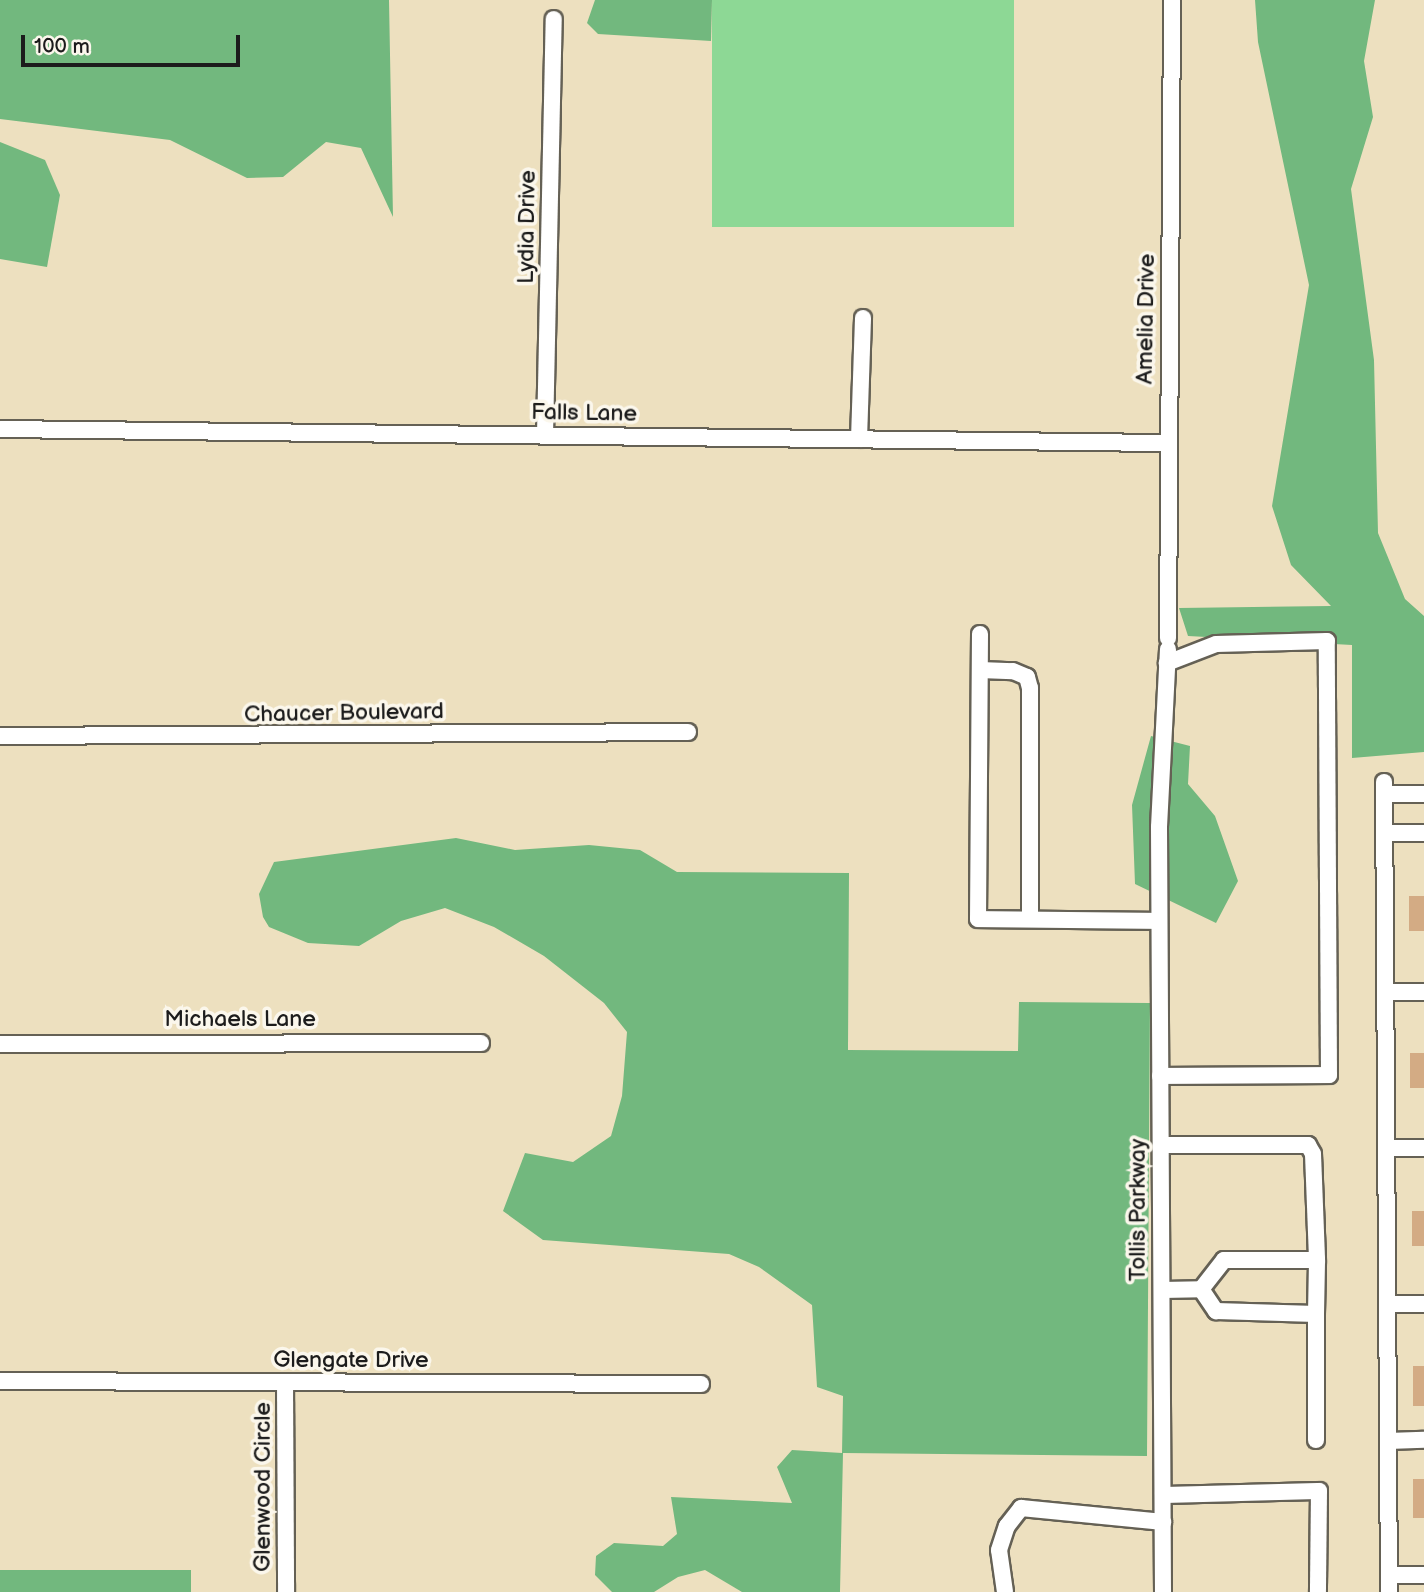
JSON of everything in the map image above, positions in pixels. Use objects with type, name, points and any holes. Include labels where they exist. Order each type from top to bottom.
[{"type":"street","name":"Amelia Drive","points":[[1159,827],[1168,650],[1172,0]]},
{"type":"street","name":"Lydia Drive","points":[[545,435],[554,19]]},
{"type":"street","points":[[859,439],[863,318]]},
{"type":"street","name":"Falls Lane","points":[[0,429],[1168,443]]},
{"type":"street","points":[[980,634],[978,919],[1159,920]]},
{"type":"street","points":[[1160,1076],[1329,1075],[1327,641],[1216,643],[1168,650]]},
{"type":"street","points":[[980,670],[1013,670],[1027,677],[1030,688],[1030,919]]},
{"type":"street","name":"Chaucer Boulevard","points":[[0,736],[688,732]]},
{"type":"street","points":[[1424,794],[1384,788],[1389,1584],[1424,1575]]},
{"type":"street","name":"Tollis Parkway","points":[[1159,827],[1163,1592]]},
{"type":"street","points":[[1384,833],[1424,833]]},
{"type":"street","points":[[1385,992],[1424,992]]},
{"type":"street","name":"Michaels Lane","points":[[0,1044],[481,1043]]},
{"type":"street","points":[[1161,1145],[1308,1145],[1313,1154],[1317,1260],[1316,1440]]},
{"type":"street","points":[[1386,1148],[1424,1148]]},
{"type":"street","points":[[1201,1289],[1224,1260],[1317,1260]]},
{"type":"street","points":[[1161,1290],[1201,1289]]},
{"type":"street","points":[[1201,1289],[1216,1311],[1316,1314]]},
{"type":"street","points":[[1387,1304],[1424,1304]]},
{"type":"street","name":"Glengate Drive","points":[[0,1381],[701,1384]]},
{"type":"street","name":"Glenwood Circle","points":[[285,1383],[286,1592]]},
{"type":"street","points":[[1388,1441],[1424,1440]]},
{"type":"street","points":[[1163,1495],[1319,1492],[1318,1592]]},
{"type":"street","points":[[1005,1592],[999,1550],[1007,1526],[1021,1508],[1163,1522]]},
{"type":"green space","points":[[0,0],[389,0],[393,217],[361,148],[326,142],[283,177],[247,178],[170,140],[0,119]]},
{"type":"green space","points":[[595,0],[712,0],[711,41],[598,34],[587,23]]},
{"type":"green space","points":[[712,0],[1014,0],[1014,227],[712,227]]},
{"type":"green space","points":[[1255,0],[1375,0],[1364,61],[1373,117],[1351,189],[1374,360],[1378,533],[1405,599],[1424,616],[1424,752],[1352,758],[1352,645],[1188,636],[1179,608],[1331,606],[1291,565],[1272,506],[1309,285],[1258,42]]},
{"type":"green space","points":[[0,142],[45,160],[60,195],[47,267],[0,259]]},
{"type":"green space","points":[[1151,736],[1190,746],[1188,784],[1215,816],[1238,881],[1216,923],[1135,884],[1132,805]]},
{"type":"green space","points":[[456,838],[515,850],[589,845],[640,850],[677,872],[849,873],[848,1050],[1018,1051],[1019,1002],[1150,1003],[1147,1456],[843,1453],[840,1592],[742,1592],[705,1570],[678,1577],[654,1592],[612,1592],[595,1575],[596,1556],[614,1543],[663,1546],[677,1534],[671,1497],[792,1503],[777,1467],[792,1450],[842,1453],[843,1396],[817,1387],[812,1305],[759,1267],[729,1254],[543,1240],[503,1211],[525,1153],[573,1162],[611,1136],[622,1096],[627,1032],[604,1003],[544,956],[494,927],[445,908],[401,921],[359,946],[308,943],[269,927],[263,917],[259,894],[274,862]]},
{"type":"green space","points":[[0,1570],[191,1570],[191,1592],[0,1592]]},
{"type":"building","points":[[1409,896],[1424,896],[1424,931],[1409,931]]},
{"type":"building","points":[[1410,1053],[1424,1053],[1424,1088],[1410,1088]]},
{"type":"building","points":[[1412,1211],[1424,1211],[1424,1246],[1412,1246]]},
{"type":"building","points":[[1413,1366],[1424,1366],[1424,1406],[1413,1406]]},
{"type":"building","points":[[1413,1479],[1424,1479],[1424,1518],[1413,1518]]}]
